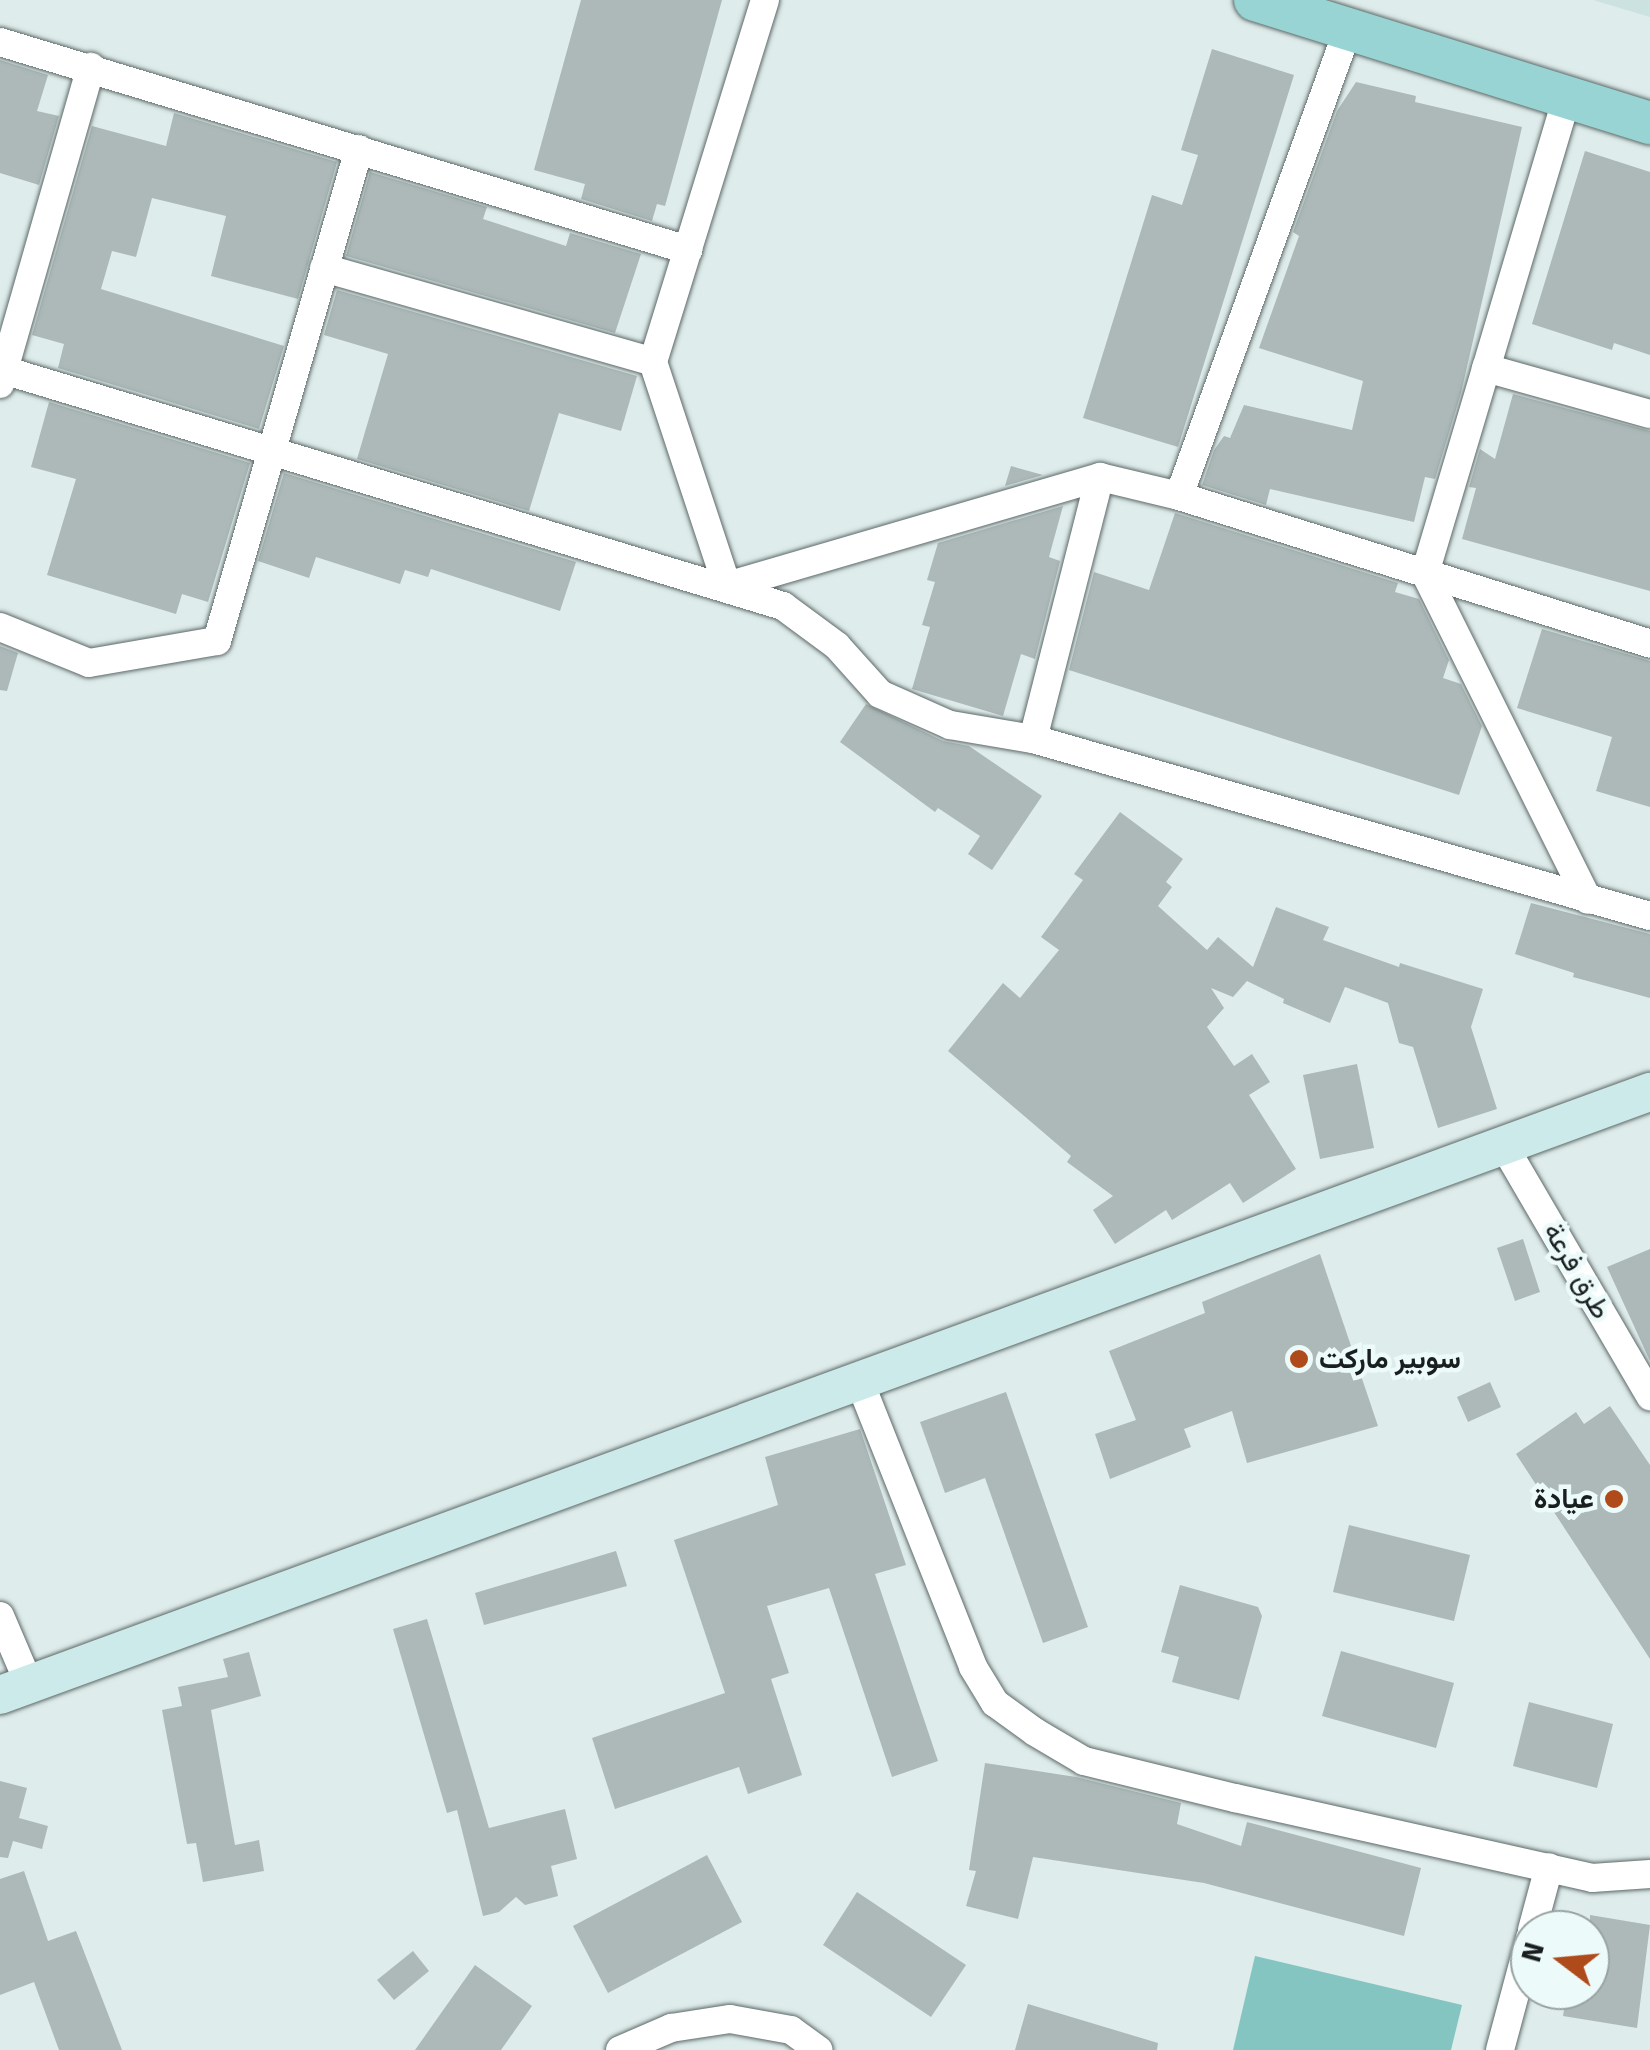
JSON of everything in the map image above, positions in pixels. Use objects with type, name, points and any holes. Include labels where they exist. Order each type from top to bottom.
[{"type":"main road","points":[[1255,0],[1650,123]]},
{"type":"street","points":[[728,586],[652,362],[765,0]]},
{"type":"street","points":[[1179,496],[1348,29]]},
{"type":"street","points":[[0,42],[688,250]]},
{"type":"street","points":[[91,67],[1,374],[728,586],[784,606],[837,646],[880,694],[950,725],[1033,739],[1650,916]]},
{"type":"street","points":[[1567,97],[1424,573],[1588,900]]},
{"type":"street","points":[[0,627],[88,663],[217,642],[359,149]]},
{"type":"street","points":[[324,268],[652,362]]},
{"type":"street","points":[[1486,368],[1650,414]]},
{"type":"street","points":[[1033,739],[1100,477]]},
{"type":"street","points":[[728,586],[1100,477],[1179,496],[1650,644]]},
{"type":"street","points":[[0,1616],[15,1689],[1650,1092]]},
{"type":"street","name":"طرق فرعة","points":[[1504,1146],[1650,1396]]},
{"type":"street","points":[[858,1380],[973,1667],[996,1703],[1035,1732],[1084,1761],[1592,1878],[1650,1874]]},
{"type":"street","points":[[1537,1910],[1549,1867]]},
{"type":"street","points":[[1500,2050],[1511,2010]]},
{"type":"street","points":[[620,2050],[671,2028],[730,2019],[791,2030],[820,2050]]},
{"type":"shaded area","points":[[1593,0],[1650,0],[1650,17]]},
{"type":"shaded area","points":[[1255,1956],[1462,2005],[1451,2050],[1233,2050]]},
{"type":"building","points":[[581,0],[722,0],[665,206],[657,204],[652,221],[581,199],[585,184],[534,170]]},
{"type":"building","points":[[1212,49],[1294,75],[1178,447],[1083,418],[1152,195],[1182,205],[1198,155],[1181,150]]},
{"type":"building","points":[[0,60],[48,75],[37,111],[59,116],[39,185],[0,173]]},
{"type":"building","points":[[1356,82],[1416,96],[1415,102],[1522,127],[1461,393],[1435,479],[1425,477],[1414,522],[1270,489],[1266,505],[1202,485],[1214,450],[1224,436],[1230,438],[1244,405],[1352,430],[1363,381],[1259,348],[1299,236],[1293,232],[1337,111]]},
{"type":"building","points":[[174,113],[337,162],[298,299],[211,276],[226,216],[152,198],[136,257],[112,251],[101,289],[284,346],[259,429],[58,368],[64,344],[32,335],[92,126],[166,146]]},
{"type":"building","points":[[1585,151],[1650,172],[1650,355],[1614,343],[1612,350],[1532,324]]},
{"type":"building","points":[[370,172],[487,207],[483,219],[566,246],[570,233],[641,254],[615,333],[346,256]]},
{"type":"building","points":[[337,290],[637,376],[621,431],[559,413],[529,511],[357,459],[388,354],[324,335]]},
{"type":"building","points":[[1513,394],[1650,431],[1650,591],[1462,539],[1476,488],[1469,487],[1480,449],[1495,459]]},
{"type":"building","points":[[49,402],[250,463],[208,602],[182,594],[176,614],[47,575],[76,479],[31,467]]},
{"type":"building","points":[[1011,466],[1043,475],[1005,486]]},
{"type":"building","points":[[284,473],[576,562],[560,611],[431,569],[428,577],[405,570],[400,584],[316,557],[309,578],[258,561]]},
{"type":"building","points":[[1063,506],[1049,557],[1060,561],[1035,659],[1021,654],[1003,716],[912,689],[930,627],[922,625],[935,582],[927,580],[938,543]]},
{"type":"building","points":[[1175,513],[1398,583],[1395,592],[1419,599],[1449,660],[1443,678],[1461,684],[1482,726],[1459,795],[1069,670],[1094,572],[1149,590]]},
{"type":"building","points":[[1542,629],[1650,661],[1650,807],[1596,791],[1612,737],[1517,708]]},
{"type":"building","points":[[0,646],[18,653],[7,691],[0,690]]},
{"type":"building","points":[[866,704],[943,741],[969,746],[1042,796],[992,870],[968,854],[980,836],[938,808],[935,812],[840,742]]},
{"type":"building","points":[[1120,812],[1183,859],[1166,882],[1172,887],[1158,906],[1207,950],[1218,937],[1253,967],[1276,907],[1329,927],[1323,940],[1399,967],[1400,963],[1483,989],[1471,1027],[1497,1109],[1438,1128],[1413,1047],[1399,1043],[1388,1003],[1345,987],[1330,1023],[1283,1003],[1284,999],[1247,981],[1233,997],[1211,988],[1224,1008],[1207,1027],[1234,1066],[1252,1054],[1270,1082],[1249,1095],[1296,1169],[1243,1203],[1230,1183],[1172,1220],[1166,1210],[1115,1244],[1093,1210],[1113,1196],[1067,1162],[1071,1156],[948,1051],[1003,983],[1020,998],[1059,950],[1041,937],[1083,880],[1074,874]]},
{"type":"building","points":[[1531,903],[1650,934],[1650,998],[1573,977],[1574,973],[1515,954]]},
{"type":"building","points":[[1357,1064],[1374,1148],[1320,1159],[1303,1075]]},
{"type":"building","points":[[1523,1239],[1540,1292],[1515,1301],[1497,1248]]},
{"type":"building","points":[[1650,1249],[1650,1361],[1607,1267]]},
{"type":"building","points":[[1320,1254],[1378,1426],[1247,1463],[1232,1411],[1184,1429],[1191,1447],[1110,1479],[1095,1434],[1136,1420],[1109,1351],[1205,1313],[1202,1302]]},
{"type":"building","points":[[1490,1382],[1501,1407],[1468,1422],[1457,1397]]},
{"type":"building","points":[[1006,1392],[1088,1627],[1043,1643],[985,1478],[945,1493],[920,1422]]},
{"type":"building","points":[[1610,1406],[1650,1465],[1650,1659],[1516,1454],[1576,1412],[1584,1424]]},
{"type":"building","points":[[860,1429],[906,1565],[875,1574],[938,1761],[892,1777],[829,1588],[767,1606],[789,1673],[771,1679],[802,1775],[748,1794],[739,1767],[615,1809],[592,1738],[725,1693],[674,1540],[778,1505],[765,1457]]},
{"type":"building","points":[[1349,1525],[1470,1555],[1454,1621],[1333,1592]]},
{"type":"building","points":[[616,1551],[627,1586],[484,1625],[475,1593]]},
{"type":"building","points":[[1180,1585],[1258,1607],[1262,1616],[1239,1700],[1172,1682],[1179,1657],[1161,1652]]},
{"type":"building","points":[[427,1619],[489,1828],[565,1809],[577,1859],[551,1866],[558,1896],[525,1905],[516,1897],[499,1912],[483,1916],[457,1810],[447,1813],[393,1629]]},
{"type":"building","points":[[1341,1651],[1454,1683],[1436,1748],[1322,1716]]},
{"type":"building","points":[[249,1652],[261,1696],[211,1710],[235,1845],[259,1840],[264,1871],[203,1882],[196,1843],[187,1844],[162,1710],[182,1706],[178,1687],[228,1677],[223,1659]]},
{"type":"building","points":[[1529,1702],[1613,1724],[1597,1788],[1513,1766]]},
{"type":"building","points":[[985,1763],[1076,1777],[1181,1803],[1177,1824],[1241,1846],[1247,1822],[1421,1868],[1404,1936],[1204,1883],[1033,1857],[1018,1919],[966,1906],[976,1871],[969,1870]]},
{"type":"building","points":[[0,1781],[27,1788],[19,1818],[48,1826],[42,1849],[13,1841],[8,1858],[0,1857]]},
{"type":"building","points":[[707,1855],[742,1922],[608,1993],[573,1926]]},
{"type":"building","points":[[24,1871],[48,1941],[76,1931],[122,2050],[59,2050],[34,1982],[0,1995],[0,1879]]},
{"type":"building","points":[[857,1892],[966,1965],[931,2017],[823,1945]]},
{"type":"building","points":[[1610,1918],[1650,1925],[1637,2028],[1563,2016],[1564,2010],[1610,2010]]},
{"type":"building","points":[[413,1951],[429,1971],[394,2000],[377,1980]]},
{"type":"building","points":[[475,1965],[532,2006],[501,2050],[415,2050]]},
{"type":"building","points":[[1028,2004],[1158,2043],[1157,2050],[1015,2050]]},
{"type":"place","name":"سوبير ماركت","points":[[1299,1359]]},
{"type":"place","name":"عيادة","points":[[1614,1499]]}]
